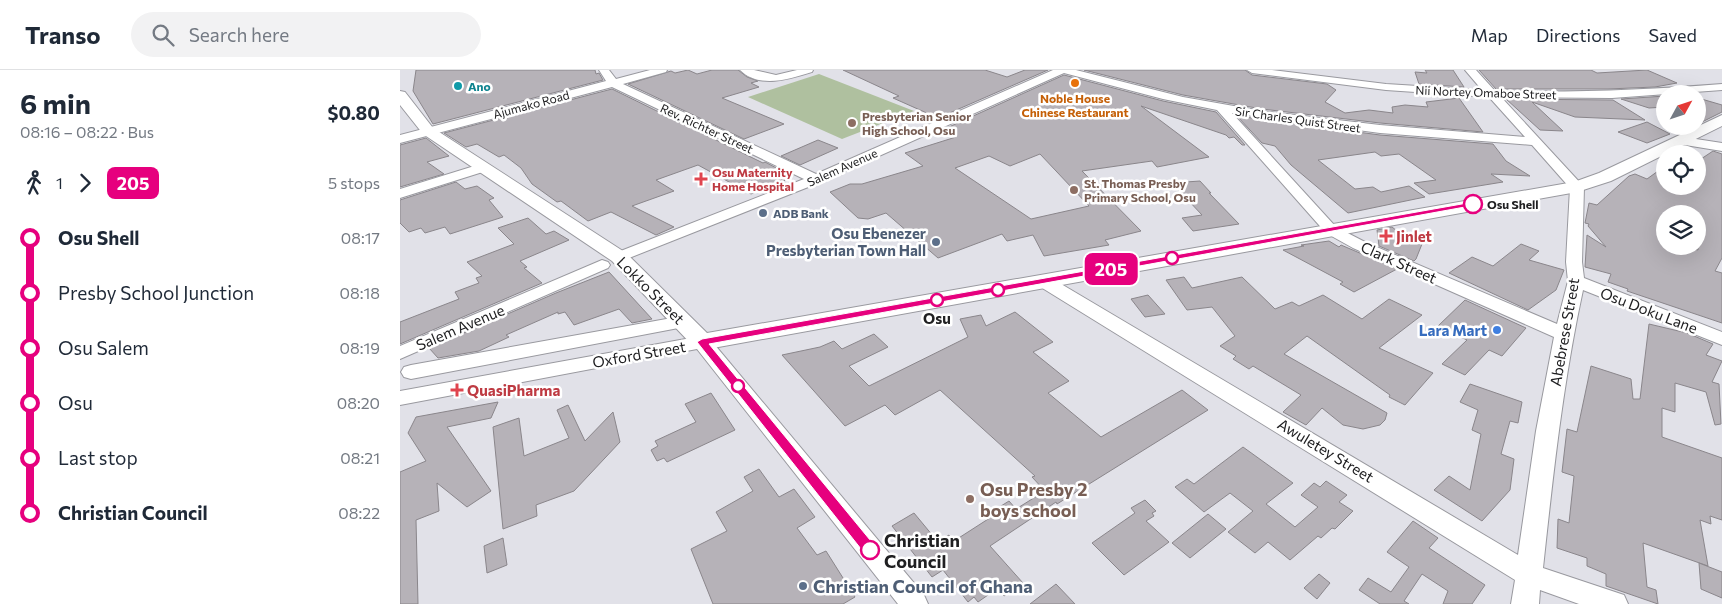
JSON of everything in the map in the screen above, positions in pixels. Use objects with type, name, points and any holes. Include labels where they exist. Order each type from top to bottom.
[{"type":"main road","name":"Lokko Street","points":[[400,95],[428,131],[484,167],[610,261],[683,322],[702,342]]},
{"type":"main road","name":"Oxford Street","points":[[702,342],[1577,187],[1605,177],[1722,120]]},
{"type":"street","name":"Rev. Richter Street","points":[[604,70],[613,83],[816,179]]},
{"type":"street","name":"Ajumako Road","points":[[400,139],[662,70]]},
{"type":"street","points":[[745,70],[773,80],[808,70]]},
{"type":"street","name":"Sir Charles Quist Street","points":[[1063,70],[1145,92],[1221,108],[1377,129],[1537,142]]},
{"type":"street","name":"Salem Avenue","points":[[400,353],[610,261],[816,179],[1063,70]]},
{"type":"street","name":"Nii Nortey Omaboe Street","points":[[1252,70],[1347,84],[1492,94],[1613,95],[1722,87]]},
{"type":"street","points":[[1470,70],[1577,187]]},
{"type":"street","name":"Clark Street","points":[[1221,108],[1331,230],[1359,245],[1564,334]]},
{"type":"street","points":[[1683,140],[1722,147]]},
{"type":"street","points":[[400,194],[484,167]]},
{"type":"street","name":"Abebrese Street","points":[[1525,604],[1547,432],[1564,334],[1576,281],[1574,262],[1577,187]]},
{"type":"street","name":"Osu Doku Lane","points":[[1576,281],[1722,339]]},
{"type":"street","name":"Awuletey Street","points":[[1045,282],[1529,575],[1614,604]]},
{"type":"street","points":[[411,372],[683,322]]},
{"type":"street","name":"Oxford Street","points":[[400,398],[702,342]]},
{"type":"street","name":"Lokko Street","points":[[702,342],[914,604]]},
{"type":"green space","points":[[819,74],[914,111],[842,139],[748,97]]},
{"type":"building","points":[[416,70],[595,70],[596,74],[599,73],[603,80],[433,124],[413,91]]},
{"type":"building","points":[[688,70],[697,74],[712,70],[738,70],[747,77],[758,81],[751,83],[759,87],[722,98],[784,124],[744,139],[628,84],[671,71],[675,73]]},
{"type":"building","points":[[843,70],[985,70],[1007,77],[1025,70],[1048,70],[938,118],[893,98],[899,96]]},
{"type":"building","points":[[1084,70],[1245,70],[1252,75],[1327,84],[1336,90],[1325,102],[1345,113],[1369,110],[1393,113],[1392,107],[1405,105],[1428,107],[1426,102],[1459,98],[1483,132],[1380,123],[1262,109],[1183,95]]},
{"type":"building","points":[[1425,70],[1453,70],[1464,87],[1419,84],[1415,72],[1427,73]]},
{"type":"building","points":[[1479,70],[1591,70],[1597,73],[1647,70],[1677,83],[1656,85],[1655,87],[1608,89],[1496,89]]},
{"type":"building","points":[[1064,75],[1163,101],[1216,112],[1245,145],[1242,145],[1234,137],[1229,138],[1226,135],[1141,106],[1209,157],[1157,167],[1152,161],[1082,171],[1141,231],[1105,240],[1109,245],[1044,256],[1033,235],[1007,241],[1002,234],[938,258],[886,213],[868,219],[858,218],[830,192],[850,184],[862,184],[923,166],[905,153],[956,137],[940,131]],"holes":[[[1040,154],[1089,206],[1031,219],[955,168],[989,156],[1010,166]]]},
{"type":"building","points":[[612,89],[763,163],[765,162],[791,178],[751,194],[698,165],[656,180],[674,191],[632,206],[674,227],[656,235],[611,212],[588,221],[561,201],[557,202],[532,184],[521,168],[504,155],[499,157],[477,144],[466,147],[444,133]]},
{"type":"building","points":[[1656,97],[1656,108],[1649,108],[1621,99]]},
{"type":"building","points":[[1506,99],[1613,100],[1645,120],[1575,117],[1532,102],[1563,131],[1540,130]]},
{"type":"building","points":[[1706,100],[1722,105],[1722,112],[1706,120]]},
{"type":"building","points":[[1237,116],[1380,135],[1493,144],[1506,161],[1530,176],[1491,174],[1503,182],[1429,194],[1414,183],[1436,180],[1399,154],[1381,156],[1375,152],[1318,160],[1355,189],[1373,187],[1381,192],[1409,186],[1425,197],[1348,213],[1291,165],[1275,146],[1262,143]]},
{"type":"building","points":[[1647,122],[1656,127],[1656,135],[1667,135],[1647,143],[1618,132]]},
{"type":"building","points":[[426,138],[449,156],[427,162],[444,174],[400,187],[400,145]]},
{"type":"building","points":[[818,140],[838,148],[800,165],[781,156]]},
{"type":"building","points":[[1713,151],[1722,154],[1722,258],[1715,271],[1722,273],[1722,323],[1627,291],[1628,289],[1608,282],[1611,274],[1585,267],[1587,235],[1606,247],[1588,226],[1589,224],[1585,223],[1589,203],[1597,205],[1629,176],[1635,174],[1647,179],[1656,172],[1656,195],[1706,195],[1706,156]]},
{"type":"building","points":[[1200,181],[1239,224],[1193,231],[1182,218],[1202,215],[1172,183]]},
{"type":"building","points":[[456,182],[465,189],[477,186],[494,198],[489,200],[503,217],[450,234],[445,227],[425,233],[421,228],[409,232],[400,223],[400,200]]},
{"type":"building","points":[[528,218],[546,234],[554,231],[569,240],[520,261],[527,267],[524,268],[542,283],[400,344],[400,322],[459,299],[455,292],[479,283],[476,278],[482,276],[467,262],[514,244],[498,228]]},
{"type":"building","points":[[1392,227],[1397,231],[1405,230],[1422,244],[1414,261],[1379,246],[1377,230]]},
{"type":"building","points":[[1329,241],[1339,247],[1341,245],[1397,269],[1354,292],[1340,284],[1343,282],[1283,250]]},
{"type":"building","points":[[1521,244],[1539,251],[1529,260],[1564,270],[1556,290],[1528,310],[1449,273],[1472,257],[1493,266]]},
{"type":"building","points":[[609,272],[652,319],[632,323],[619,309],[574,325],[565,312],[558,314],[558,312],[506,335],[509,337],[479,351],[438,358],[429,348],[556,293]]},
{"type":"building","points":[[1184,277],[1192,288],[1242,277],[1275,309],[1292,302],[1299,306],[1323,295],[1362,319],[1389,299],[1422,315],[1379,348],[1433,373],[1405,405],[1389,397],[1390,395],[1307,336],[1284,354],[1387,413],[1385,420],[1380,425],[1363,429],[1343,425],[1322,408],[1306,425],[1283,412],[1301,395],[1253,366],[1249,369],[1233,359],[1236,356],[1220,346],[1235,336],[1212,307],[1187,310],[1166,280]]},
{"type":"building","points":[[1148,295],[1165,314],[1145,317],[1131,299]]},
{"type":"building","points":[[1465,300],[1526,328],[1502,356],[1489,350],[1465,375],[1442,364],[1467,340],[1438,326]]},
{"type":"building","points":[[1015,312],[1053,342],[1033,352],[1069,381],[1048,393],[1101,437],[1182,390],[1208,410],[1057,504],[1056,502],[990,546],[1023,583],[1004,596],[998,588],[978,602],[974,597],[968,602],[943,570],[932,577],[892,526],[914,513],[938,542],[949,535],[954,541],[996,514],[993,511],[1009,501],[1016,509],[1045,491],[1032,477],[1035,476],[940,390],[895,415],[885,405],[845,426],[782,355],[820,347],[834,341],[842,349],[874,334],[888,347],[849,366],[869,386],[968,337],[960,319],[981,315],[986,326]]},
{"type":"building","points":[[1649,324],[1687,333],[1713,344],[1706,355],[1722,361],[1712,382],[1719,384],[1721,424],[1715,425],[1706,392],[1675,383],[1675,412],[1662,408],[1662,437],[1722,458],[1722,520],[1710,516],[1711,524],[1700,520],[1708,566],[1643,543],[1647,587],[1656,590],[1658,604],[1606,586],[1606,574],[1587,566],[1587,558],[1557,548],[1558,519],[1569,523],[1574,476],[1562,472],[1567,429],[1577,432],[1591,366],[1631,379],[1633,399],[1640,399]]},
{"type":"building","points":[[1470,384],[1522,402],[1518,423],[1510,421],[1501,454],[1514,459],[1510,490],[1482,521],[1434,490],[1449,476],[1470,490],[1481,434],[1472,430],[1478,410],[1460,402]]},
{"type":"building","points":[[711,393],[735,430],[667,462],[664,458],[657,461],[651,450],[658,446],[655,441],[696,422],[685,404]]},
{"type":"building","points":[[498,402],[491,418],[447,427],[491,491],[467,507],[437,483],[439,511],[416,520],[418,604],[400,604],[400,472],[426,461],[408,433],[416,417]]},
{"type":"building","points":[[568,405],[585,441],[613,412],[620,442],[574,491],[536,505],[537,516],[503,529],[493,427],[519,418],[524,456],[569,438],[557,410]]},
{"type":"building","points":[[1243,447],[1293,483],[1266,504],[1295,527],[1318,507],[1301,495],[1314,483],[1320,487],[1326,481],[1347,495],[1339,502],[1353,511],[1335,529],[1332,528],[1321,538],[1318,536],[1290,560],[1268,542],[1255,553],[1228,532],[1253,511],[1230,493],[1204,512],[1175,487],[1187,479],[1194,484]]},
{"type":"building","points":[[759,469],[779,497],[794,489],[815,517],[797,528],[817,555],[826,551],[855,597],[843,604],[713,604],[691,549],[727,531],[716,512],[753,491],[744,477]]},
{"type":"building","points":[[1145,500],[1156,511],[1152,513],[1154,516],[1146,521],[1169,542],[1124,575],[1092,543],[1135,513],[1131,508]]},
{"type":"building","points":[[1208,514],[1226,529],[1190,558],[1172,543]]},
{"type":"building","points":[[1413,521],[1438,538],[1429,548],[1485,585],[1472,604],[1443,604],[1448,591],[1422,574],[1404,601],[1409,604],[1380,604],[1359,590],[1368,578],[1391,592],[1409,567],[1387,552]]},
{"type":"building","points":[[503,538],[507,565],[487,573],[484,546]]},
{"type":"building","points":[[1699,563],[1722,572],[1722,598],[1701,589]]},
{"type":"building","points":[[1319,574],[1330,583],[1317,599],[1304,588]]},
{"type":"building","points":[[1056,584],[1075,604],[1030,604]]},
{"type":"bus line","name":"205","points":[[870,550],[702,342],[1473,204]]},
{"type":"place","name":"Noble House Chinese Restaurant","points":[[1075,83]]},
{"type":"place","name":"Ano","points":[[458,86]]},
{"type":"place","name":"Presbyterian Senior High School, Osu","points":[[852,123]]},
{"type":"place","name":"Osu Maternity Home Hospital","points":[[701,179]]},
{"type":"place","name":"St. Thomas Presby Primary School, Osu","points":[[1074,190]]},
{"type":"place","name":"Osu Shell","points":[[1473,204]]},
{"type":"place","name":"ADB Bank","points":[[763,213]]},
{"type":"place","name":"Jinlet","points":[[1386,236]]},
{"type":"place","name":"Osu Ebenezer Presbyterian Town Hall","points":[[936,242]]},
{"type":"place","name":"Osu","points":[[937,300]]},
{"type":"place","name":"Lara Mart","points":[[1497,330]]},
{"type":"place","name":"QuasiPharma","points":[[457,390]]},
{"type":"place","name":"Osu Presby 2 boys school","points":[[970,499]]},
{"type":"place","name":"Christian Council","points":[[870,550]]},
{"type":"place","name":"Christian Council of Ghana","points":[[803,586]]}]
